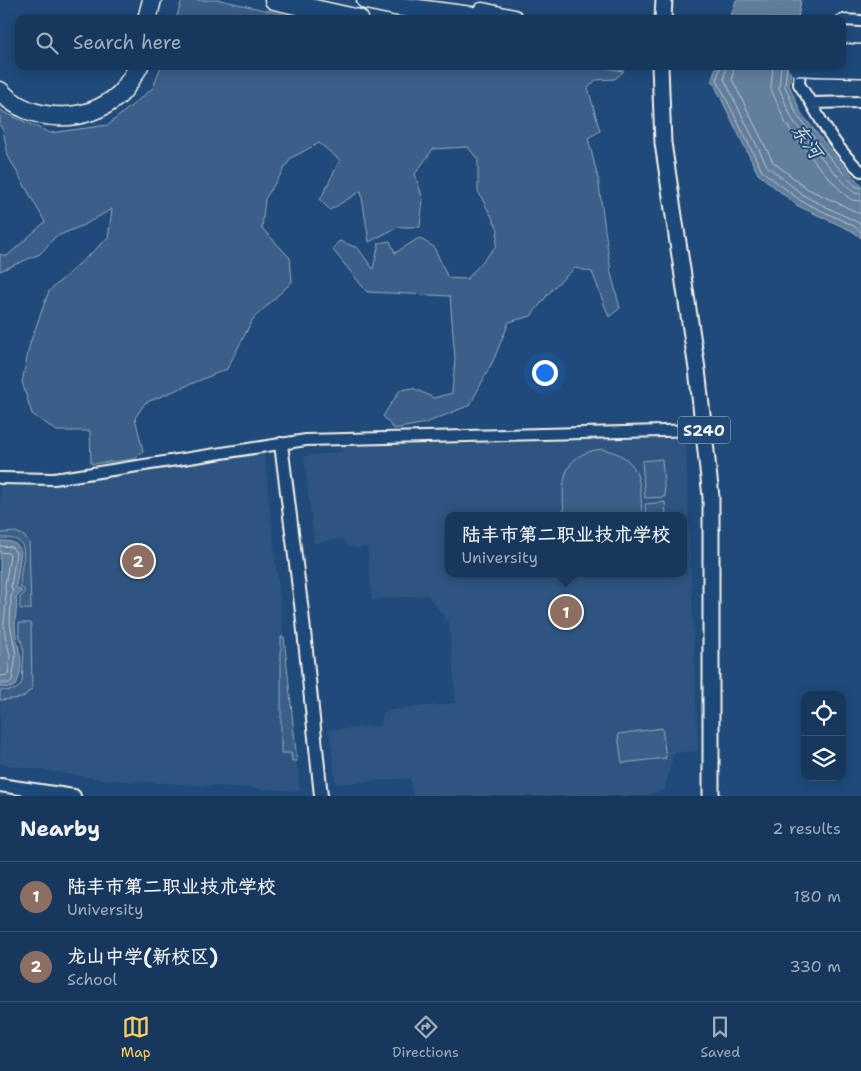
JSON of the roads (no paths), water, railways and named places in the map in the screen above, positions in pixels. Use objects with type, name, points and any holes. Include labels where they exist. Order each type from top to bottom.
[{"type":"highway","points":[[148,15],[152,0]]},
{"type":"highway","points":[[157,15],[161,0]]},
{"type":"highway","points":[[274,0],[341,15]]},
{"type":"highway","points":[[366,0],[395,6],[464,15]]},
{"type":"highway","points":[[427,0],[496,15]]},
{"type":"highway","points":[[846,53],[861,54]]},
{"type":"highway","points":[[846,68],[861,68]]},
{"type":"highway","points":[[0,78],[24,99],[51,107],[70,107],[89,103],[102,96],[116,84],[125,70]]},
{"type":"highway","points":[[0,91],[14,103],[42,114],[58,116],[78,115],[96,110],[120,94],[136,70]]},
{"type":"main road","points":[[663,15],[664,0]]},
{"type":"main road","name":"S240","points":[[660,70],[663,143],[697,369],[711,497],[711,796]]},
{"type":"street","points":[[846,20],[861,21]]},
{"type":"street","points":[[804,70],[799,84],[830,136],[851,162],[861,171]]},
{"type":"street","points":[[811,103],[861,102]]},
{"type":"street","points":[[0,478],[54,479],[306,440],[704,430]]},
{"type":"street","points":[[282,444],[302,612],[320,796]]},
{"type":"street","points":[[0,785],[74,796]]},
{"type":"water","points":[[736,0],[801,0],[799,15],[731,15]]},
{"type":"water","name":"东河","points":[[715,70],[791,70],[789,85],[801,113],[834,155],[861,185],[861,238],[852,231],[798,206],[758,174],[712,80]]},
{"type":"water","points":[[0,541],[13,543],[18,546],[21,552],[16,587],[21,590],[21,593],[16,597],[15,626],[21,668],[16,685],[10,688],[0,687]]},
{"type":"place","name":"龙山中学(新校区)","points":[[138,561]]},
{"type":"place","name":"陆丰市第二职业技术学校","points":[[566,612]]}]
